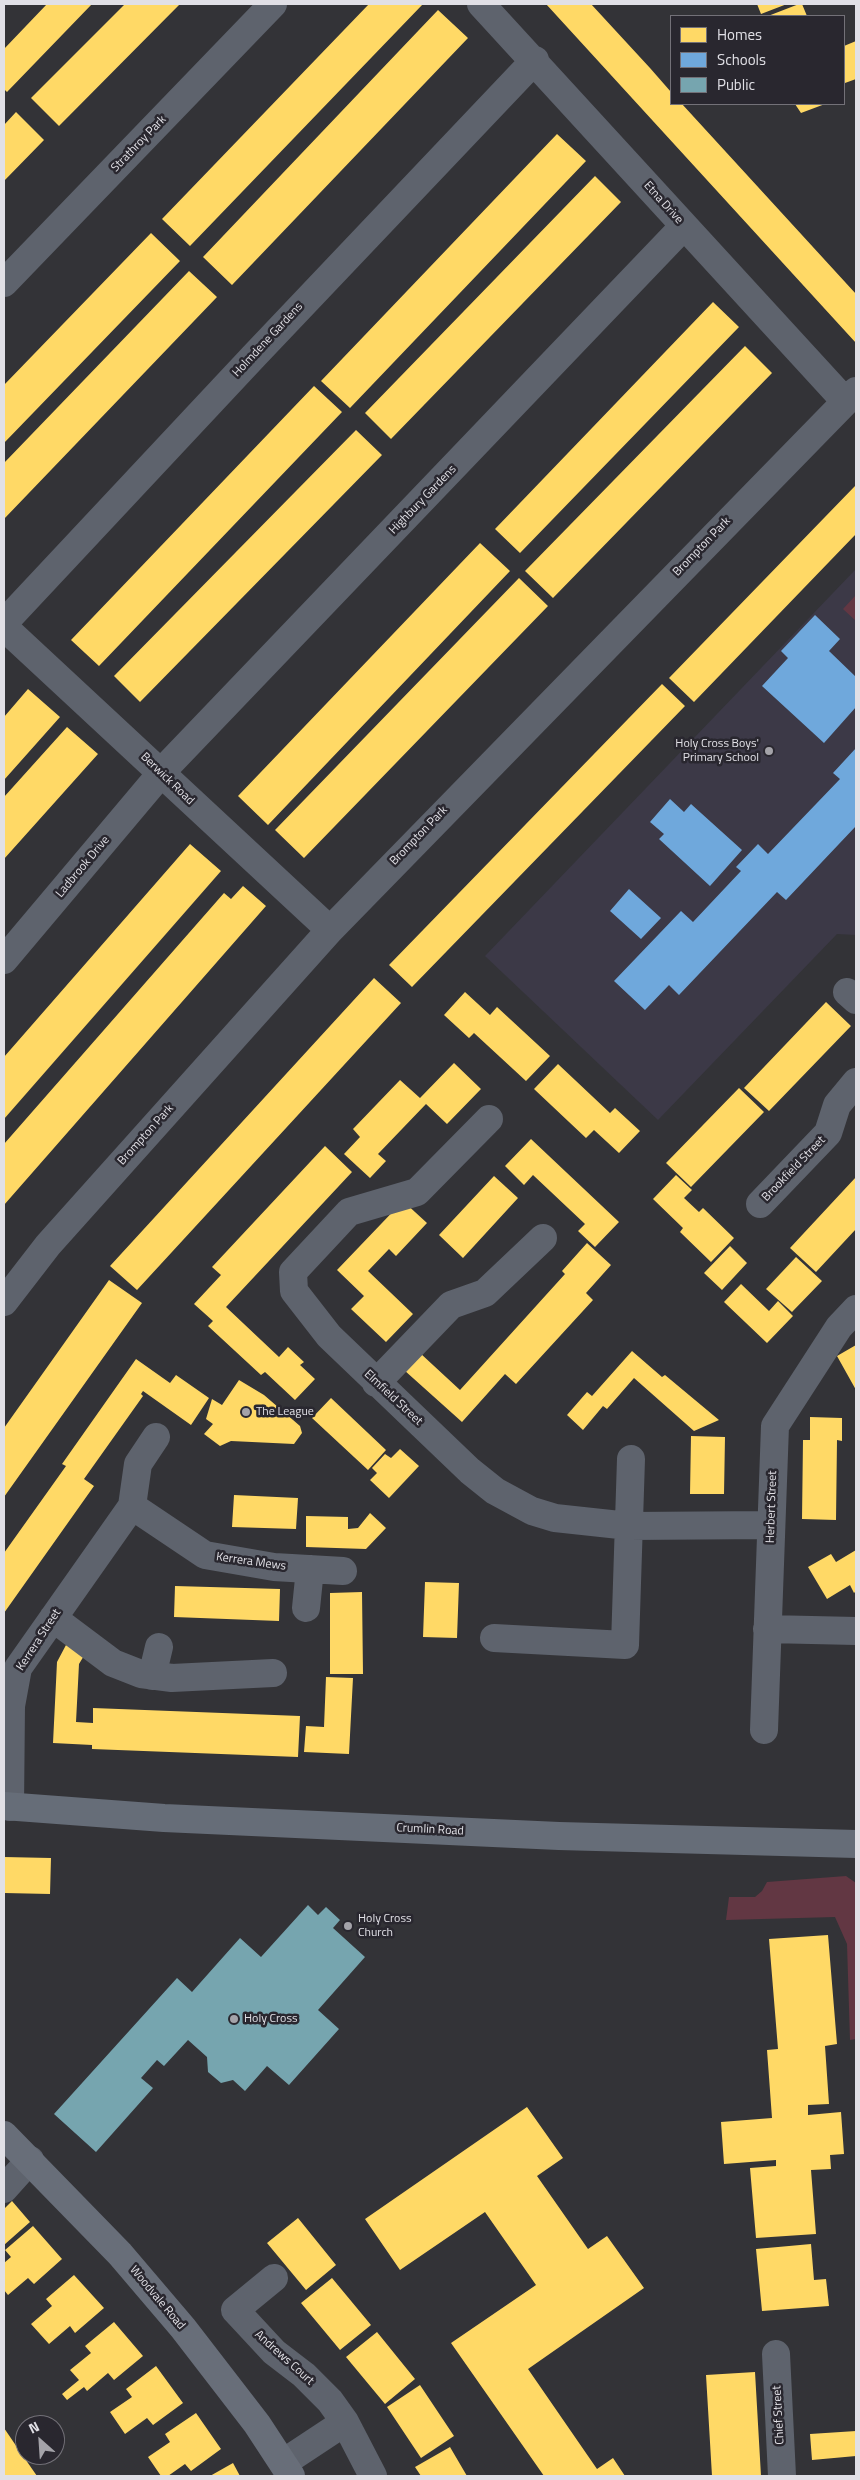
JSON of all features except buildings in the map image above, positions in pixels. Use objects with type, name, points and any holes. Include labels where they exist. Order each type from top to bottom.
[{"type":"main road","name":"Crumlin Road","points":[[7,1806],[164,1818],[558,1836],[856,1844]]},
{"type":"main road","name":"Woodvale Road","points":[[4,2135],[120,2254],[183,2328],[257,2424],[287,2470]]},
{"type":"street","name":"Strathroy Park","points":[[4,284],[273,4]]},
{"type":"street","name":"Etna Drive","points":[[481,4],[535,60],[684,226],[850,396]]},
{"type":"street","name":"Holmdene Gardens","points":[[4,623],[253,356],[535,60]]},
{"type":"street","name":"Highbury Gardens","points":[[162,773],[684,226]]},
{"type":"street","name":"Brompton Park","points":[[4,1302],[48,1245],[330,930],[850,396]]},
{"type":"street","name":"Berwick Road","points":[[4,627],[330,930]]},
{"type":"street","name":"Ladbrook Drive","points":[[4,960],[162,773]]},
{"type":"street","name":"Brookfield Street","points":[[760,1204],[828,1133],[837,1104],[856,1082]]},
{"type":"street","name":"Elmfield Street","points":[[489,1119],[417,1192],[349,1212],[294,1272],[294,1291],[329,1336],[376,1383],[495,1491],[532,1511],[554,1518],[630,1526],[771,1525]]},
{"type":"street","points":[[376,1383],[451,1305],[485,1293],[544,1238]]},
{"type":"street","name":"Herbert Street","points":[[764,1730],[775,1426],[839,1327],[856,1309]]},
{"type":"street","points":[[132,1501],[138,1464],[156,1437]]},
{"type":"street","points":[[494,1638],[625,1645],[631,1459]]},
{"type":"street","name":"Kerrera Mews","points":[[132,1501],[166,1530],[205,1555],[274,1567],[343,1571]]},
{"type":"street","name":"Kerrera Street","points":[[7,1806],[11,1706],[18,1668],[132,1501]]},
{"type":"street","points":[[306,1608],[310,1569]]},
{"type":"street","points":[[53,1618],[113,1663],[152,1676],[172,1678],[273,1674]]},
{"type":"street","points":[[767,1629],[856,1631]]},
{"type":"street","points":[[152,1676],[159,1647]]},
{"type":"street","points":[[4,2189],[30,2160]]},
{"type":"street","name":"Andrews Court","points":[[274,2278],[235,2310],[274,2352],[304,2375],[330,2401],[345,2422],[374,2476]]},
{"type":"street","name":"Chief Street","points":[[776,2354],[782,2476]]},
{"type":"street","points":[[287,2470],[345,2422]]},
{"type":"shaded area","name":"Holy Cross Boys' Primary School","points":[[856,569],[856,935],[837,934],[658,1120],[485,956]]},
{"type":"shaded area","points":[[856,595],[856,621],[843,609]]},
{"type":"shaded area","points":[[846,1876],[856,1883],[856,2039],[850,2040],[847,1944],[835,1917],[726,1920],[729,1897],[755,1897],[762,1891],[767,1882]]},
{"type":"place","name":"Holy Cross Boys' Primary School","points":[[769,751]]},
{"type":"place","name":"The League","points":[[246,1412]]},
{"type":"place","name":"Holy Cross Church","points":[[348,1926]]},
{"type":"place","name":"Holy Cross","points":[[234,2019]]}]
